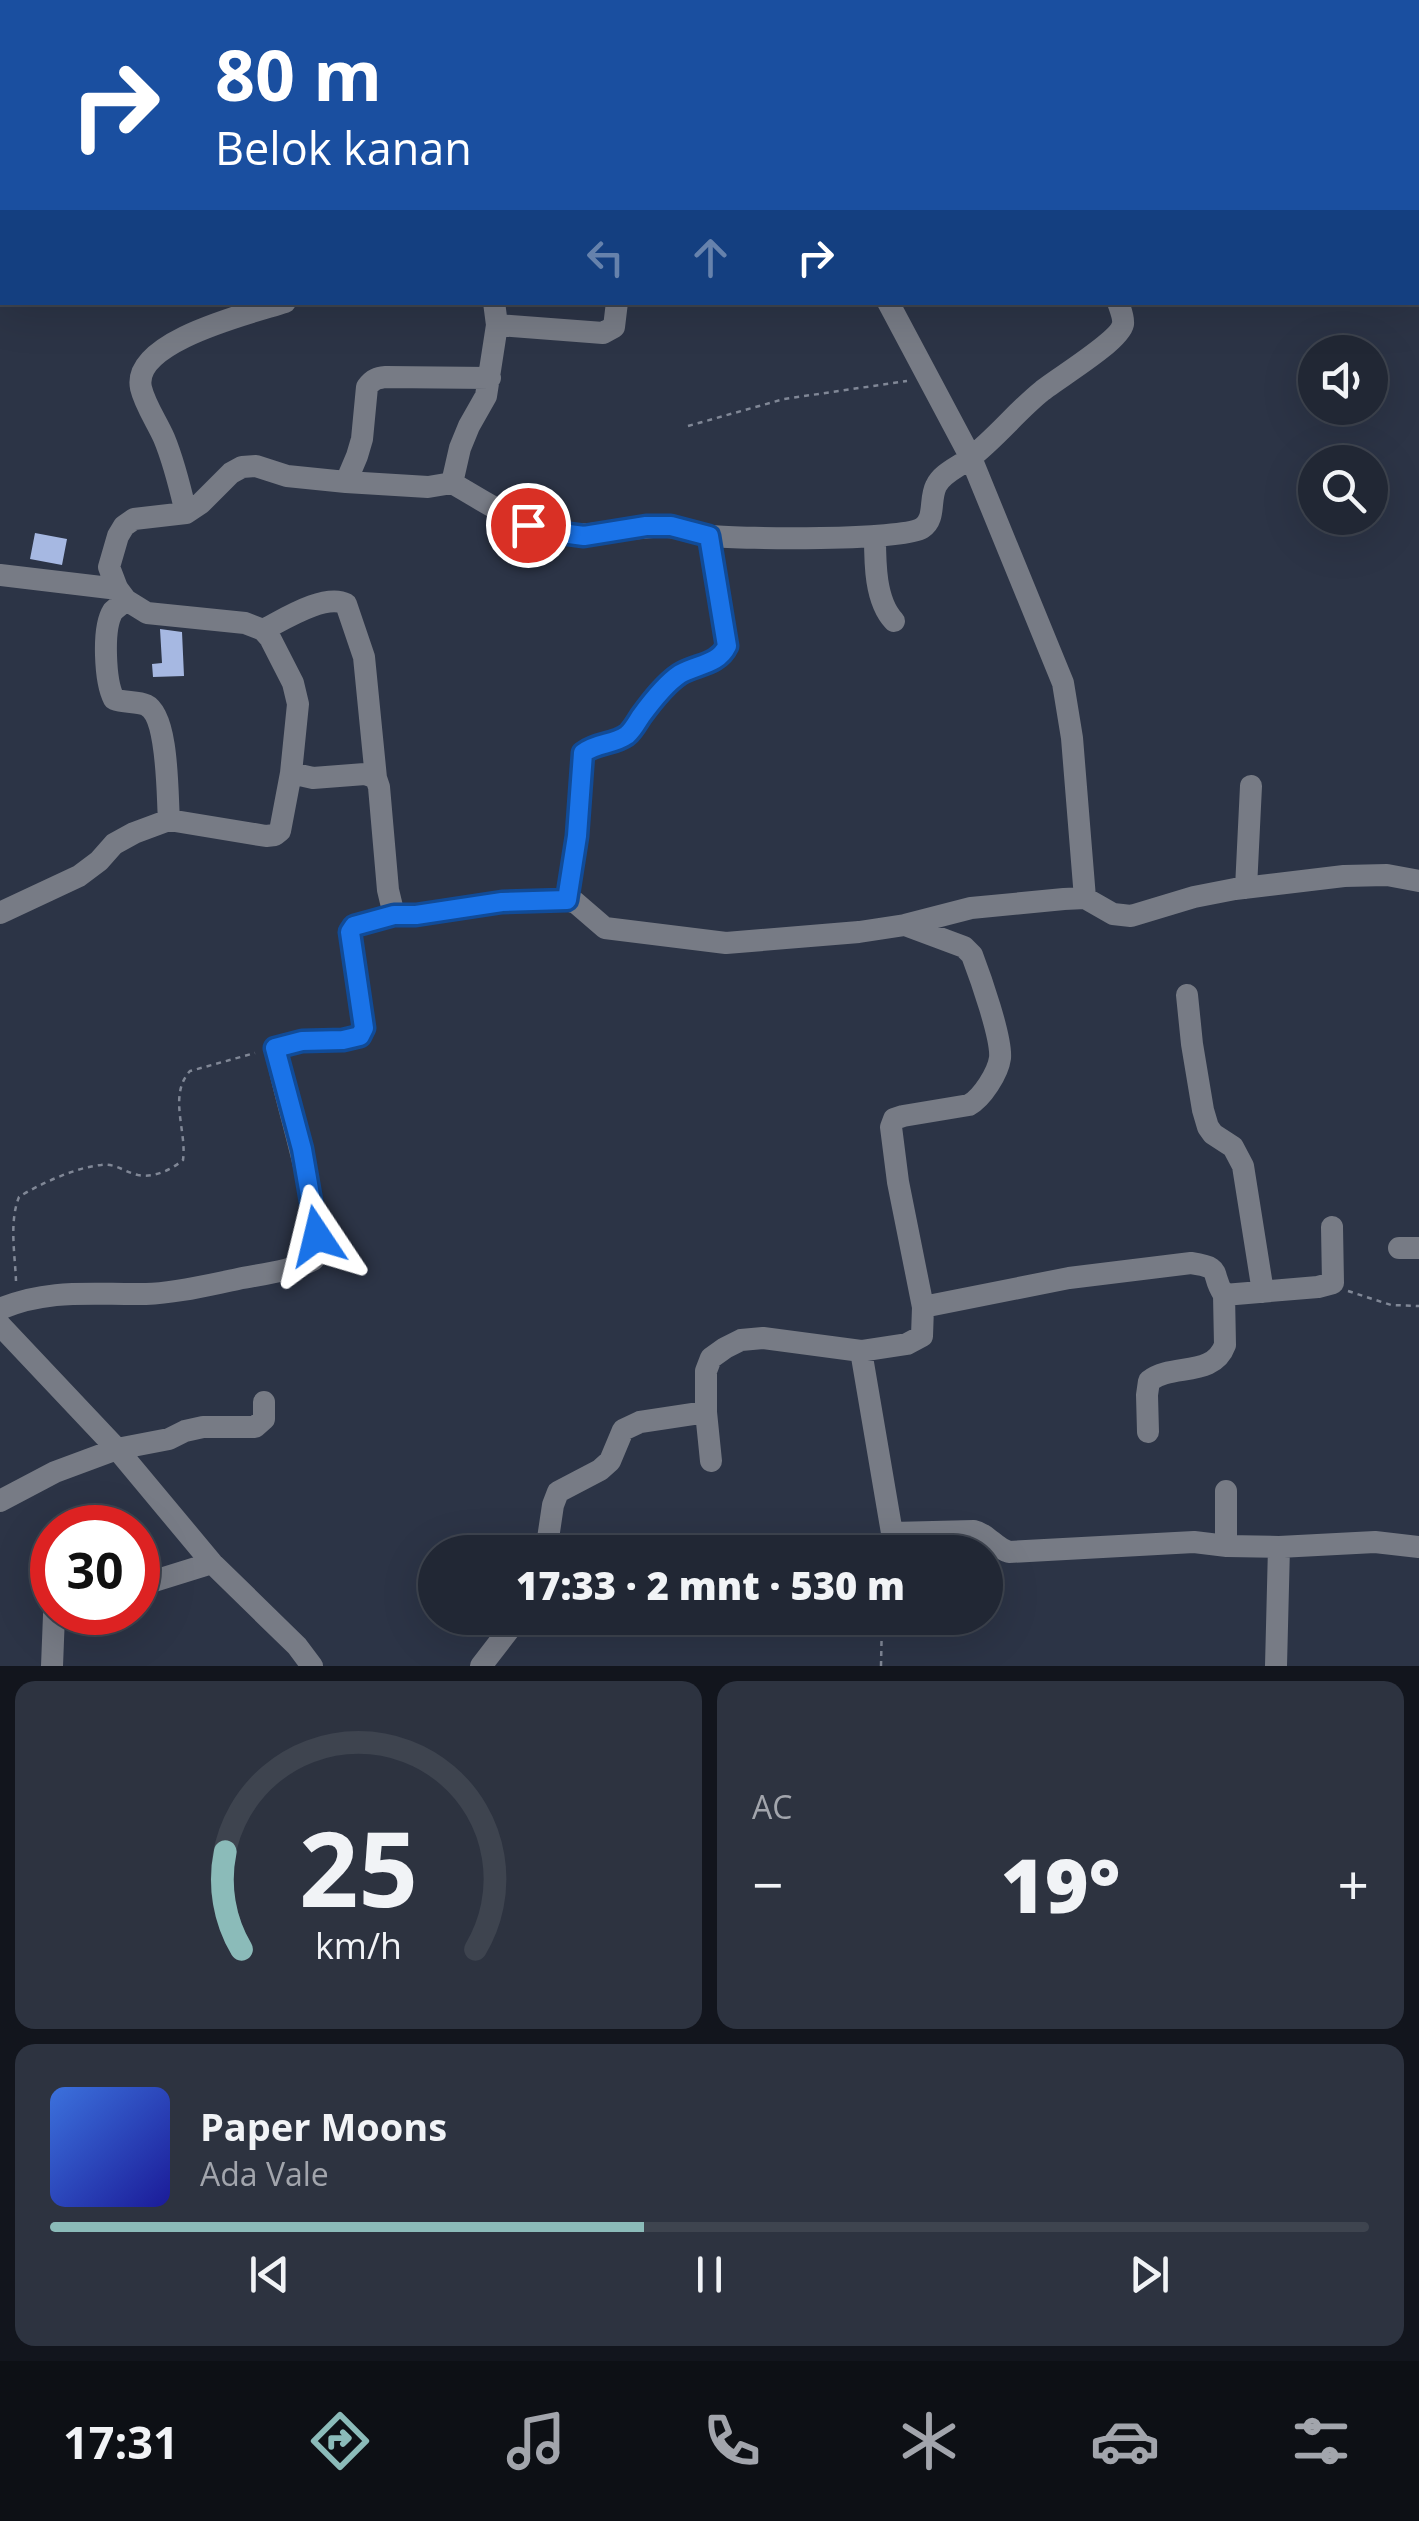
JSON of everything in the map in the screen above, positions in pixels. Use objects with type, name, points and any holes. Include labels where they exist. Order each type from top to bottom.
[{"type":"street","points":[[186,512],[174,462],[142,388],[140,373],[153,356],[181,338],[275,305]]},
{"type":"street","points":[[452,483],[468,426],[486,396],[496,314],[603,333],[614,327],[617,305]]},
{"type":"street","points":[[890,305],[971,458],[1062,683],[1072,738],[1085,898]]},
{"type":"street","points":[[122,594],[110,567],[124,526],[134,519],[186,512],[242,467],[346,482],[428,487],[452,483],[528,525],[584,536],[646,526],[671,526],[709,536],[875,536],[922,529],[930,520],[936,486],[944,476],[971,458],[1040,392],[1112,340],[1123,327],[1119,305]]},
{"type":"street","points":[[346,482],[362,438],[367,387],[376,378],[490,378]]},
{"type":"street","points":[[567,900],[577,836],[583,753],[594,744],[613,742],[630,733],[649,705],[673,681],[713,661],[727,646],[709,536]]},
{"type":"street","points":[[875,536],[882,598],[894,621]]},
{"type":"street","points":[[0,575],[122,594],[147,613],[231,620],[263,630],[293,683],[298,704],[291,772],[280,831],[275,835],[169,820],[114,844],[99,862],[79,876],[0,913]]},
{"type":"street","points":[[122,594],[109,624],[110,692],[114,700],[146,705],[154,712],[162,731],[169,820]]},
{"type":"street","points":[[263,630],[301,610],[335,601],[346,604],[364,657],[388,890],[394,915]]},
{"type":"street","points":[[291,772],[313,778],[365,774],[376,778]]},
{"type":"street","points":[[1246,888],[1251,786]]},
{"type":"street","points":[[8,1305],[70,1293],[152,1294],[268,1274],[314,1260],[318,1254],[317,1236],[308,1180],[275,1048],[302,1041],[360,1036],[364,1028],[350,932],[354,926],[394,915],[502,902],[567,900],[604,928],[726,942],[859,932],[906,925],[971,908],[1085,898],[1114,914],[1130,916],[1194,897],[1344,876],[1387,875],[1419,881]]},
{"type":"street","points":[[711,1461],[706,1371],[711,1358],[740,1340],[762,1338],[861,1351],[915,1342],[922,1336],[924,1307],[898,1182],[891,1127],[894,1119],[902,1116],[969,1105],[978,1100],[1000,1060],[998,1039],[972,955],[964,947],[906,925]]},
{"type":"street","points":[[1187,994],[1202,1110],[1208,1127],[1233,1147],[1243,1166],[1262,1292]]},
{"type":"street","points":[[1224,1295],[1334,1284],[1332,1226]]},
{"type":"street","points":[[924,1307],[1069,1278],[1191,1263],[1208,1265],[1216,1272],[1224,1295],[1223,1352],[1202,1367],[1157,1375],[1149,1381],[1148,1432]]},
{"type":"street","points":[[0,1324],[117,1449],[212,1562],[312,1666]]},
{"type":"street","points":[[861,1351],[885,1535]]},
{"type":"street","points":[[0,1502],[55,1472],[117,1449],[203,1427],[255,1426],[264,1420],[264,1402]]},
{"type":"street","points":[[548,1535],[558,1492],[610,1461],[623,1430],[640,1422],[706,1412]]},
{"type":"street","points":[[1226,1491],[1226,1546]]},
{"type":"street","points":[[945,1535],[974,1531],[985,1535]]},
{"type":"street","points":[[1003,1551],[1194,1542],[1279,1547],[1376,1542],[1419,1547]]},
{"type":"street","points":[[1276,1666],[1279,1547]]},
{"type":"street","points":[[160,1579],[212,1562]]},
{"type":"street","points":[[52,1666],[53,1635]]},
{"type":"street","points":[[482,1666],[505,1635]]},
{"type":"path","points":[[688,426],[784,399],[929,378]]},
{"type":"path","points":[[8,1305],[19,1197],[79,1169],[102,1164],[120,1166],[140,1176],[173,1169],[182,1160],[184,1148],[178,1094],[183,1079],[190,1071],[275,1048]]},
{"type":"path","points":[[1334,1284],[1378,1302],[1419,1306]]},
{"type":"path","points":[[881,1666],[882,1635]]},
{"type":"building","points":[[35,533],[67,539],[62,565],[30,559]]},
{"type":"building","points":[[160,629],[182,632],[184,676],[153,677],[152,664],[162,663]]},
{"type":"route","points":[[317,1236],[302,1149],[275,1048],[314,1039],[360,1036],[364,1028],[350,939],[354,926],[394,915],[502,902],[567,900],[577,836],[583,753],[594,744],[613,742],[630,733],[665,688],[681,674],[713,661],[727,646],[709,536],[671,526],[584,536],[528,525]]}]
